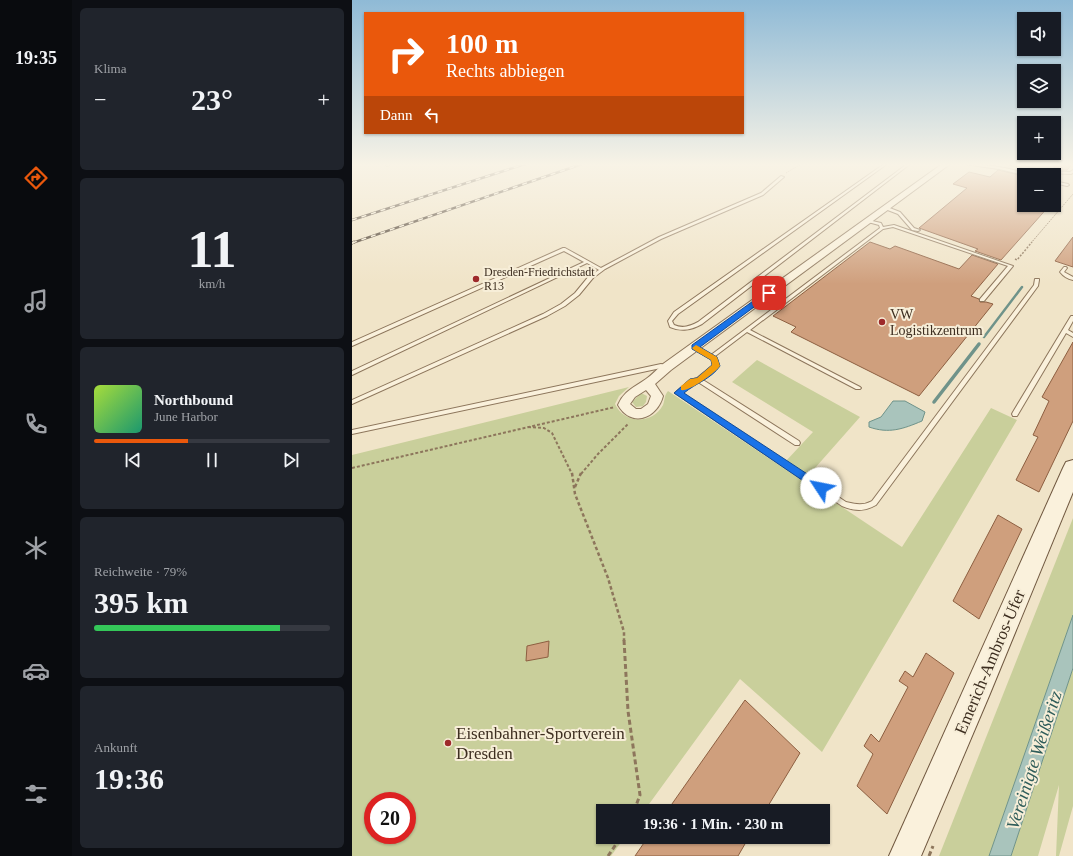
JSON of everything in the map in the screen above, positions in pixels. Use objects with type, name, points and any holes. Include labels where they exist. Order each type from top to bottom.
[{"type":"main road","name":"Emerich-Ambros-Ufer","points":[[905,856],[980,687],[1073,468]]},
{"type":"street","points":[[648,384],[657,396],[656,404],[651,410],[644,414],[634,414],[628,411],[624,405],[627,396],[636,389],[648,384],[667,367],[694,347],[892,204]]},
{"type":"lane","points":[[352,402],[545,315],[563,305],[577,294],[591,277],[602,270],[660,238],[739,204]]},
{"type":"lane","points":[[830,204],[676,313],[670,321],[672,326],[678,329],[688,329],[700,323],[857,204]]},
{"type":"lane","points":[[886,208],[899,213],[913,229],[1003,259]]},
{"type":"lane","points":[[869,221],[880,224],[882,228]]},
{"type":"lane","points":[[711,357],[882,228],[893,226],[1011,266],[982,300]]},
{"type":"lane","points":[[352,344],[564,249],[602,270]]},
{"type":"lane","points":[[352,373],[587,262]]},
{"type":"lane","points":[[1065,268],[1062,272],[1073,278]]},
{"type":"lane","points":[[694,347],[714,359],[716,366],[699,380],[692,381],[678,393],[844,504],[855,508],[867,508],[879,496],[1036,285],[1037,280]]},
{"type":"lane","points":[[1015,414],[1073,317]]},
{"type":"lane","points":[[746,330],[858,388]]},
{"type":"lane","points":[[1065,332],[1073,335]]},
{"type":"lane","points":[[352,432],[661,366],[667,367]]},
{"type":"lane","points":[[699,380],[797,443]]},
{"type":"path","points":[[1003,259],[1017,260],[1065,204]]},
{"type":"path","points":[[352,468],[528,426],[624,405]]},
{"type":"path","points":[[575,494],[577,477],[588,464],[612,442],[634,414]]},
{"type":"path","points":[[528,426],[544,428],[552,433],[569,468],[575,494],[608,578],[624,632],[628,711],[640,795],[637,804]]},
{"type":"path","points":[[608,856],[616,844]]},
{"type":"green space","points":[[757,360],[860,417],[808,476],[786,461],[813,432],[732,382]]},
{"type":"green space","points":[[629,387],[619,396],[615,404],[619,411],[631,418],[638,420],[645,419],[658,412],[663,405],[668,391],[902,547],[991,408],[1017,420],[822,752],[740,679],[649,804],[596,804],[596,844],[620,844],[611,856],[352,856],[352,455]]},
{"type":"green space","points":[[641,393],[647,396],[646,402],[643,406],[636,407],[632,402]]},
{"type":"green space","points":[[1073,518],[1073,615],[989,856],[939,856]]},
{"type":"green space","points":[[1073,668],[1073,806],[1059,856],[1056,856],[1059,785],[1038,856],[1011,856]]},
{"type":"water","points":[[893,401],[905,401],[925,412],[922,421],[896,430],[883,430],[869,427],[869,422],[881,417]]},
{"type":"water","name":"Vereinigte Weißeritz","points":[[1073,615],[1073,668],[1011,856],[989,856]]},
{"type":"building","points":[[948,204],[1017,204],[1017,212],[1044,212],[1001,260],[975,251],[978,249],[919,228]]},
{"type":"building","points":[[1073,237],[1073,267],[1055,261]]},
{"type":"building","name":"VW Logistikzentrum","points":[[870,242],[890,249],[895,246],[959,269],[972,255],[998,264],[971,296],[979,299],[980,302],[993,304],[919,396],[791,332],[796,327],[773,316]]},
{"type":"building","points":[[1073,342],[1073,421],[1039,492],[1016,480],[1038,437],[1033,435],[1049,401],[1042,397]]},
{"type":"building","points":[[998,515],[1022,529],[979,619],[953,601]]},
{"type":"building","points":[[549,641],[548,657],[526,661],[527,646]]},
{"type":"building","points":[[926,653],[954,673],[887,814],[857,786],[873,754],[864,746],[871,734],[879,742],[908,687],[899,681],[905,671],[913,677]]},
{"type":"building","points":[[745,700],[800,753],[769,804],[672,804]]},
{"type":"building","points":[[643,844],[745,844],[738,856],[635,856]]},
{"type":"waterway","points":[[984,337],[1022,287]]},
{"type":"waterway","points":[[934,402],[979,344]]},
{"type":"railway","points":[[352,220],[402,204]]},
{"type":"railway","points":[[352,243],[466,204]]},
{"type":"slow traffic","points":[[684,388],[692,381],[699,380],[716,366],[714,359],[696,348]]},
{"type":"place","name":"Dresden-Friedrichstadt R13","points":[[476,279]]},
{"type":"place","name":"VW Logistikzentrum","points":[[882,322]]},
{"type":"place","name":"Eisenbahner-Sportverein Dresden","points":[[448,743]]},
{"type":"route","points":[[769,293],[694,347],[714,359],[716,366],[699,380],[692,381],[678,393],[821,488]]}]
